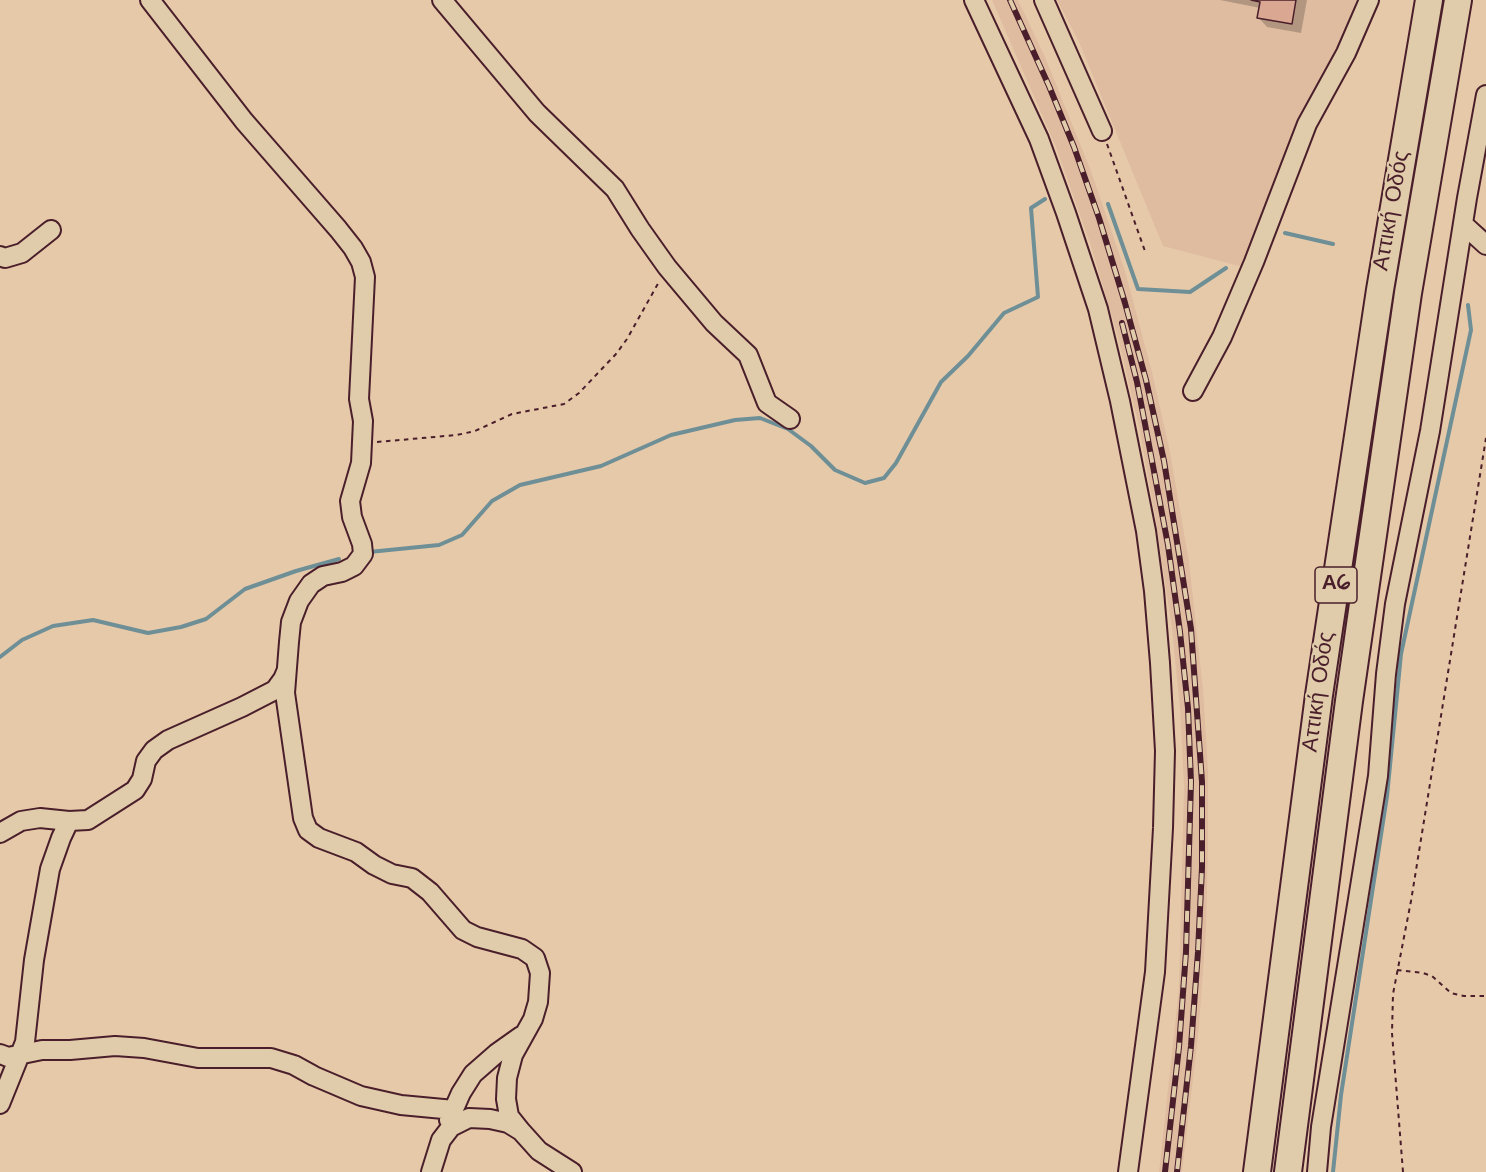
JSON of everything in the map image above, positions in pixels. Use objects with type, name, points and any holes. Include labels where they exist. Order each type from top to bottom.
[{"type":"highway","name":"Αττική Οδός","points":[[1257,1172],[1318,695],[1380,290],[1429,0]]},
{"type":"highway","name":"Αττική Οδός","points":[[1288,1172],[1352,678],[1408,293],[1458,0]]},
{"type":"street","points":[[150,0],[244,121],[343,235],[361,262],[365,277],[358,399],[363,422],[361,463],[350,501],[352,517],[362,544],[363,554],[354,566],[342,572],[323,576],[311,584],[299,601],[291,622],[285,693],[303,818],[308,830],[319,838],[356,852],[374,865],[393,874],[412,878],[430,892],[463,930],[477,937],[522,949],[535,958],[540,973],[538,1002],[533,1019],[522,1035],[513,1055],[507,1078],[506,1099],[509,1116],[539,1151],[573,1172]]},
{"type":"street","points":[[442,0],[537,113],[615,189],[667,267],[714,323],[748,355],[766,403],[790,419]]},
{"type":"street","points":[[975,0],[1039,139],[1098,309],[1120,400],[1146,531],[1154,591],[1165,751],[1163,828],[1155,972],[1128,1172]]},
{"type":"street","points":[[1044,0],[1102,131]]},
{"type":"street","points":[[1193,391],[1217,347],[1245,284],[1307,124],[1346,53],[1369,0]]},
{"type":"street","points":[[1317,1172],[1321,1127],[1376,786],[1394,615],[1430,431],[1486,95]]},
{"type":"street","points":[[1463,225],[1486,245]]},
{"type":"street","points":[[0,256],[5,258],[22,253],[51,230]]},
{"type":"street","points":[[0,833],[21,821],[40,818],[88,820],[135,790],[142,779],[146,762],[154,750],[168,740],[275,690],[283,679],[287,667]]},
{"type":"street","points":[[259,699],[284,710],[289,720]]},
{"type":"street","points":[[0,1104],[25,1042],[34,960],[50,869],[69,821]]},
{"type":"street","points":[[431,1172],[441,1140],[461,1093],[473,1074],[522,1035]]},
{"type":"street","points":[[0,1054],[8,1057],[42,1050],[115,1046],[144,1048],[198,1058],[271,1058],[294,1065],[361,1096],[401,1105],[454,1110]]},
{"type":"street","points":[[441,1140],[451,1127],[468,1118],[508,1123],[521,1131]]},
{"type":"path","points":[[1102,131],[1146,254]]},
{"type":"path","points":[[361,453],[376,442],[457,435],[475,431],[512,414],[564,404],[599,373],[627,339],[667,267]]},
{"type":"path","points":[[1403,1172],[1391,1012],[1486,438]]},
{"type":"path","points":[[1397,970],[1432,976],[1451,993],[1464,996],[1486,996]]},
{"type":"shaded area","points":[[992,0],[1018,0],[1045,57],[1091,171],[1125,271],[1152,372],[1170,452],[1189,562],[1203,689],[1208,770],[1208,848],[1206,928],[1199,1027],[1182,1172],[1159,1172],[1179,988],[1184,786],[1180,709],[1172,629],[1155,516],[1139,427],[1118,337],[1091,246],[1056,147]]},
{"type":"shaded area","points":[[1057,0],[1358,0],[1350,21],[1301,117],[1243,267],[1163,246],[1079,42]]},
{"type":"building","points":[[1251,0],[1296,0],[1292,24],[1257,18],[1260,2]]},
{"type":"waterway","points":[[369,552],[439,545],[462,535],[492,501],[520,485],[601,466],[671,435],[735,420],[760,418],[788,429],[811,446],[835,470],[865,483],[884,478],[896,463],[941,382],[968,356],[1004,313],[1038,297],[1031,208],[1045,199]]},
{"type":"waterway","points":[[1108,204],[1138,289],[1190,292],[1226,268]]},
{"type":"waterway","points":[[1285,233],[1333,244]]},
{"type":"waterway","points":[[1333,1172],[1341,1095],[1387,796],[1401,654],[1471,330],[1468,305]]},
{"type":"waterway","points":[[0,657],[22,640],[53,626],[93,620],[148,633],[181,627],[206,619],[245,589],[339,559]]},
{"type":"railway","points":[[1010,0],[1074,147],[1125,303],[1146,380],[1164,461],[1191,629],[1202,782],[1202,868],[1191,1046],[1177,1172]]},
{"type":"railway","points":[[1122,323],[1137,382],[1168,545],[1188,708],[1191,782],[1186,952],[1179,1047],[1165,1172]]}]
